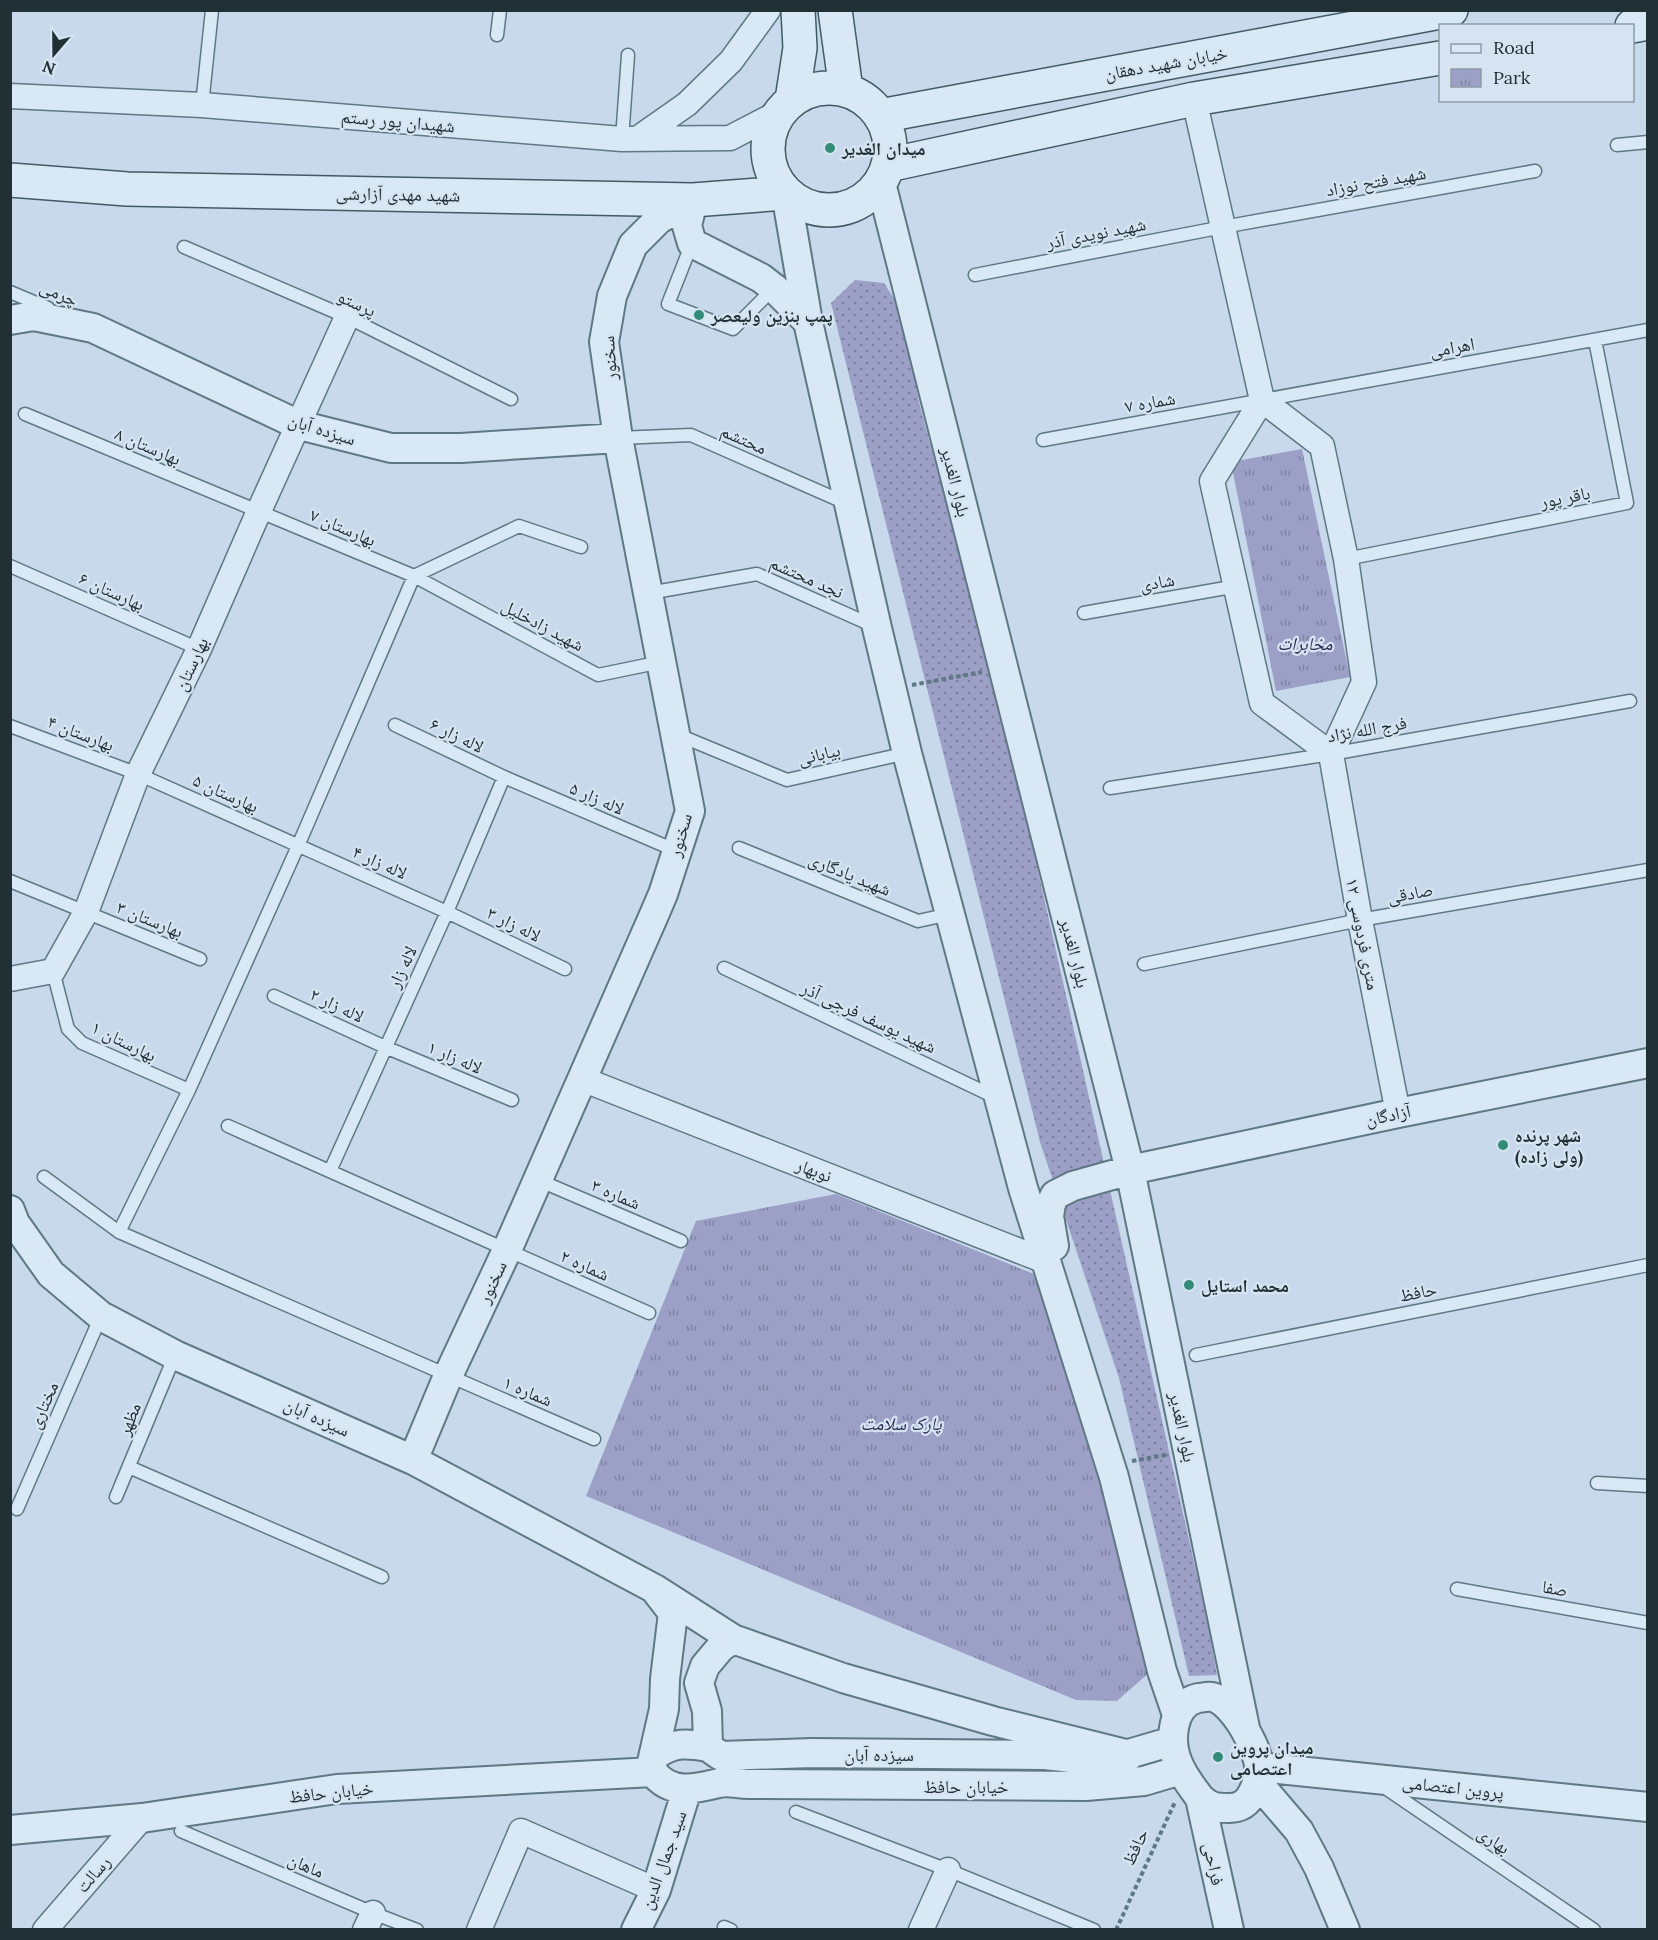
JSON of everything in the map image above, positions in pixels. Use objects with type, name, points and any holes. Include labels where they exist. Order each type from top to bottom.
[{"type":"main road","points":[[786,106],[809,91],[827,88],[846,90],[863,98],[880,116],[888,132],[890,149],[885,174],[869,196],[854,206],[836,211],[818,210],[801,204],[786,194],[770,166],[767,152],[770,131],[786,106],[800,48],[798,10]]},
{"type":"main road","points":[[835,10],[846,90]]},
{"type":"main road","name":"خیابان شهید دهقان","points":[[880,116],[1451,10]]},
{"type":"main road","points":[[885,174],[1194,99],[1439,58]]},
{"type":"main road","name":"شهید مهدی آزارشی","points":[[10,180],[127,189],[693,200],[786,194]]},
{"type":"street","points":[[630,139],[687,104],[730,61],[768,10]]},
{"type":"street","name":"شهیدان پور رستم","points":[[10,96],[202,105],[630,139],[730,138],[786,106]]},
{"type":"street","points":[[1194,99],[1262,400],[1322,446],[1346,560],[1364,682],[1331,754],[1262,703],[1212,482],[1262,400]]},
{"type":"street","name":"بلوار الغدیر","points":[[885,174],[1003,669],[1130,1170],[1245,1728]]},
{"type":"street","points":[[786,194],[808,322],[907,753],[998,1098],[1045,1261],[1111,1466],[1175,1728],[1177,1763],[1209,1806],[1236,1808],[1249,1801],[1258,1775],[1257,1756],[1245,1728],[1227,1706],[1212,1697],[1197,1698],[1185,1703],[1175,1728]]},
{"type":"street","points":[[693,200],[687,226],[692,243],[761,278],[808,322]]},
{"type":"street","name":"سخنور","points":[[413,1460],[448,1376],[507,1250],[663,894],[690,810],[618,438],[604,342],[612,296],[633,245],[659,219],[693,200]]},
{"type":"street","name":"سیزده آبان","points":[[10,320],[34,316],[93,328],[299,425],[391,448],[460,448],[618,438]]},
{"type":"street","name":"بهارستان","points":[[53,971],[86,912],[138,774],[199,649],[258,511],[347,317]]},
{"type":"street","name":"۱۲ متری فردوسی","points":[[1331,754],[1360,920],[1398,1113]]},
{"type":"street","points":[[10,979],[53,971]]},
{"type":"street","name":"آزادگان","points":[[1057,1293],[1049,1216],[1052,1199],[1055,1194],[1063,1190],[1130,1170],[1647,1063]]},
{"type":"street","name":"نوبهار","points":[[582,1080],[1045,1261]]},
{"type":"street","name":"سیزده آبان","points":[[10,1210],[15,1223],[51,1274],[101,1316],[175,1354],[413,1460],[655,1589],[733,1639],[843,1678],[993,1721],[1130,1755]]},
{"type":"street","points":[[655,1589],[673,1613],[665,1679],[664,1709],[654,1763],[665,1784],[687,1789],[708,1787],[725,1768]]},
{"type":"street","points":[[725,1768],[699,1683],[705,1666],[721,1647],[733,1639]]},
{"type":"street","name":"سیزده آبان","points":[[725,1768],[835,1753],[1045,1755],[1081,1759],[1130,1755],[1175,1728]]},
{"type":"street","points":[[654,1763],[666,1747],[694,1744],[725,1768]]},
{"type":"street","name":"خیابان حافظ","points":[[10,1830],[142,1818],[337,1789],[654,1763]]},
{"type":"street","name":"خیابان حافظ","points":[[725,1768],[1086,1786],[1144,1781],[1189,1782]]},
{"type":"street","points":[[1258,1775],[1299,1831],[1345,1929]]},
{"type":"street","name":"پروین اعتصامی","points":[[1258,1775],[1373,1779],[1647,1807]]},
{"type":"street","name":"فراحی","points":[[1189,1782],[1229,1929]]},
{"type":"street","name":"سید جمال الدین","points":[[636,1929],[656,1890],[687,1789]]},
{"type":"street","name":"رسالت","points":[[45,1929],[142,1818]]},
{"type":"street","points":[[479,1929],[521,1831],[656,1890]]},
{"type":"street","points":[[921,1929],[948,1870]]},
{"type":"lane","points":[[202,105],[212,10]]},
{"type":"lane","points":[[497,35],[500,10]]},
{"type":"lane","points":[[628,56],[630,139]]},
{"type":"lane","points":[[1617,145],[1647,142]]},
{"type":"lane","name":"شهید فتح نوزاد","points":[[1223,227],[1535,171]]},
{"type":"lane","name":"شهید نویدی آذر","points":[[975,275],[1223,227]]},
{"type":"lane","points":[[692,243],[668,304],[733,329],[774,288]]},
{"type":"lane","name":"پرستو","points":[[184,247],[347,317],[511,399]]},
{"type":"lane","name":"چرمی","points":[[10,292],[93,328]]},
{"type":"lane","name":"اهرامی","points":[[1262,400],[1647,330]]},
{"type":"lane","name":"باقر پور","points":[[1346,560],[1627,503],[1595,340]]},
{"type":"lane","name":"شماره ۷","points":[[1043,440],[1262,400]]},
{"type":"lane","name":"بهارستان ۸","points":[[25,414],[258,511]]},
{"type":"lane","name":"محتشم","points":[[618,438],[691,435],[849,505]]},
{"type":"lane","name":"بهارستان ۷","points":[[258,511],[414,576]]},
{"type":"lane","points":[[119,1232],[189,1090],[298,846],[414,576],[519,525],[581,547]]},
{"type":"lane","name":"بهارستان ۶","points":[[10,566],[199,649]]},
{"type":"lane","name":"نجد محتشم","points":[[649,593],[757,574],[877,628]]},
{"type":"lane","name":"شهید زادخلیل","points":[[414,576],[598,675],[661,662]]},
{"type":"lane","name":"شادی","points":[[1084,613],[1237,586]]},
{"type":"lane","name":"فرج الله نژاد","points":[[1110,788],[1331,754],[1630,701]]},
{"type":"lane","name":"لاله زار ۶","points":[[394,725],[504,777]]},
{"type":"lane","name":"بهارستان ۴","points":[[10,726],[138,774]]},
{"type":"lane","name":"بیابانی","points":[[675,734],[787,780],[907,753]]},
{"type":"lane","name":"بهارستان ۵","points":[[138,774],[298,846]]},
{"type":"lane","name":"لاله زار ۵","points":[[504,777],[676,851]]},
{"type":"lane","name":"لاله زار","points":[[330,1171],[447,912],[504,777]]},
{"type":"lane","name":"لاله زار ۴","points":[[298,846],[447,912]]},
{"type":"lane","name":"شهید یادگاری","points":[[739,848],[918,921],[950,914]]},
{"type":"lane","name":"صادقی","points":[[1144,964],[1360,920],[1647,870]]},
{"type":"lane","name":"بهارستان ۳","points":[[10,880],[200,959]]},
{"type":"lane","name":"لاله زار ۳","points":[[447,912],[565,969]]},
{"type":"lane","name":"شهید یوسف فرجی آذر","points":[[724,968],[998,1098]]},
{"type":"lane","name":"بهارستان ۱","points":[[53,971],[68,1029],[82,1043],[189,1090]]},
{"type":"lane","name":"لاله زار ۲","points":[[274,996],[385,1047]]},
{"type":"lane","name":"لاله زار ۱","points":[[385,1047],[512,1100]]},
{"type":"lane","name":"شماره ۲","points":[[228,1126],[649,1313]]},
{"type":"lane","name":"شماره ۱","points":[[44,1177],[119,1232],[594,1439]]},
{"type":"lane","name":"شماره ۳","points":[[538,1180],[681,1241]]},
{"type":"lane","name":"حافظ","points":[[1196,1354],[1647,1265]]},
{"type":"lane","name":"مختاری","points":[[17,1509],[101,1316]]},
{"type":"lane","name":"مظهر","points":[[116,1497],[175,1354]]},
{"type":"lane","points":[[129,1467],[382,1577]]},
{"type":"lane","points":[[1597,1483],[1647,1486]]},
{"type":"lane","name":"صفا","points":[[1457,1589],[1647,1623]]},
{"type":"lane","name":"بهاری","points":[[1373,1779],[1594,1929]]},
{"type":"lane","points":[[796,1812],[1094,1929]]},
{"type":"lane","name":"ماهان","points":[[181,1831],[369,1921],[417,1929]]},
{"type":"path","points":[[891,688],[1003,669]]},
{"type":"path","points":[[1111,1466],[1188,1451]]},
{"type":"path","name":"حافظ","points":[[1116,1929],[1189,1782]]},
{"type":"green space","points":[[855,280],[884,283],[902,311],[919,402],[1007,734],[1206,1615],[1217,1675],[1189,1676],[1119,1378],[1040,1142],[831,303]]},
{"type":"green space","name":"مخابرات","points":[[1302,449],[1350,677],[1276,691],[1231,462]]},
{"type":"green space","name":"پارک سلامت","points":[[836,1194],[1071,1289],[1150,1672],[1117,1701],[1076,1700],[586,1496],[696,1221]]},
{"type":"place","name":"میدان الغدیر","points":[[830,148]]},
{"type":"place","name":"پمپ بنزین ولیعصر","points":[[699,315]]},
{"type":"place","name":"شهر پرنده (ولی زاده)","points":[[1503,1145]]},
{"type":"place","name":"محمد استایل","points":[[1189,1285]]},
{"type":"place","name":"میدان پروین اعتصامی","points":[[1218,1757]]}]
